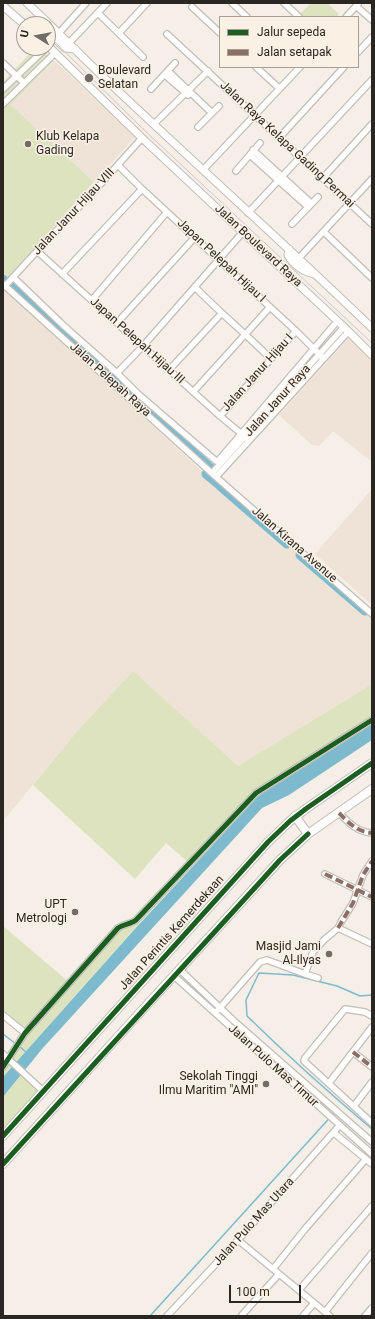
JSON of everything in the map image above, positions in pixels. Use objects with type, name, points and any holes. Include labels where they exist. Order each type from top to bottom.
[{"type":"highway","name":"Jalan Perintis Kemerdekaan","points":[[3,1136],[268,842],[296,816],[372,763]]},
{"type":"highway","points":[[3,1164],[280,860],[308,834],[372,788]]},
{"type":"highway","points":[[296,816],[308,834]]},
{"type":"main road","points":[[27,3],[40,16]]},
{"type":"main road","points":[[3,6],[16,17]]},
{"type":"main road","points":[[56,31],[67,45]]},
{"type":"main road","points":[[56,40],[67,45]]},
{"type":"main road","points":[[57,55],[67,45]]},
{"type":"main road","name":"Jalan Boulevard Raya","points":[[67,45],[76,49],[248,213],[289,249],[296,261],[315,274],[372,328]]},
{"type":"main road","name":"Jalan Boulevard Raya","points":[[57,55],[142,138],[372,355]]},
{"type":"main road","points":[[285,272],[296,261]]},
{"type":"street","points":[[59,33],[86,3]]},
{"type":"street","points":[[67,45],[108,3]]},
{"type":"street","points":[[119,33],[147,3]]},
{"type":"street","points":[[232,3],[246,16]]},
{"type":"street","points":[[284,3],[298,16]]},
{"type":"street","points":[[347,16],[357,4],[372,20]]},
{"type":"street","points":[[192,7],[219,32]]},
{"type":"street","points":[[98,14],[143,57]]},
{"type":"street","name":"Jalan Raya Kelapa Gading Permai","points":[[167,34],[372,224]]},
{"type":"street","points":[[359,51],[372,36]]},
{"type":"street","points":[[3,104],[24,83],[57,55]]},
{"type":"street","points":[[3,89],[38,56]]},
{"type":"street","points":[[3,63],[24,83]]},
{"type":"street","points":[[152,89],[175,63]]},
{"type":"street","points":[[257,68],[279,88]]},
{"type":"street","points":[[203,170],[299,68]]},
{"type":"street","points":[[279,138],[343,68]]},
{"type":"street","points":[[154,124],[208,71]]},
{"type":"street","points":[[166,73],[211,114]]},
{"type":"street","points":[[248,213],[372,80]]},
{"type":"street","points":[[198,127],[219,106]]},
{"type":"street","points":[[322,178],[372,124]]},
{"type":"street","name":"Jalan Janur Hijau VIII","points":[[5,285],[142,138]]},
{"type":"street","points":[[236,171],[260,143]]},
{"type":"street","points":[[252,152],[309,205]]},
{"type":"street","name":"Japan Pelepah Hijau I","points":[[118,165],[321,356]]},
{"type":"street","points":[[296,261],[372,179]]},
{"type":"street","points":[[62,274],[142,188]]},
{"type":"street","points":[[292,224],[318,197]]},
{"type":"street","points":[[92,300],[167,212]]},
{"type":"street","points":[[117,373],[143,346],[243,232]]},
{"type":"street","points":[[324,232],[372,278]]},
{"type":"street","points":[[117,323],[194,237]]},
{"type":"street","name":"Japan Pelepah Hijau III","points":[[37,251],[244,437]]},
{"type":"street","name":"Jalan Pelepah Raya","points":[[12,278],[137,393],[215,460],[218,460],[244,437]]},
{"type":"street","name":"Jalan Pelepah Raya","points":[[5,285],[214,475]]},
{"type":"street","points":[[195,287],[221,314],[246,334],[271,358]]},
{"type":"street","points":[[193,392],[270,307]]},
{"type":"street","points":[[170,370],[221,314]]},
{"type":"street","points":[[244,437],[334,325]]},
{"type":"street","name":"Jalan Janur Raya","points":[[214,475],[244,437],[346,329]]},
{"type":"street","name":"Jalan Janur Hijau I","points":[[220,416],[296,331]]},
{"type":"street","name":"Jalan Kirana Avenue","points":[[214,475],[372,614]]},
{"type":"street","points":[[3,1067],[24,1035],[118,928],[136,920],[256,793],[372,720]]},
{"type":"street","points":[[339,812],[355,828],[372,833]]},
{"type":"street","points":[[305,974],[314,952],[324,940],[338,928],[353,902],[364,875],[372,862]]},
{"type":"street","points":[[325,874],[372,898]]},
{"type":"street","points":[[338,928],[372,944]]},
{"type":"street","points":[[215,1014],[257,965],[263,961],[267,960],[318,978]]},
{"type":"street","points":[[180,969],[220,1008],[372,1142]]},
{"type":"street","name":"Jalan Pulo Mas Timur","points":[[174,976],[339,1126],[372,1154]]},
{"type":"street","points":[[372,1016],[365,1012],[345,1009],[304,1061],[372,1123]]},
{"type":"street","points":[[3,1016],[24,1035]]},
{"type":"street","points":[[329,1083],[372,1027]]},
{"type":"street","points":[[353,1052],[372,1067]]},
{"type":"street","points":[[3,1054],[10,1058],[43,1091]]},
{"type":"street","points":[[354,1106],[372,1082]]},
{"type":"street","name":"Jalan Pulo Mas Utara","points":[[167,1316],[238,1240],[339,1126]]},
{"type":"street","points":[[334,1133],[372,1164]]},
{"type":"street","points":[[273,1269],[314,1218],[366,1158]]},
{"type":"street","points":[[299,1290],[372,1206]]},
{"type":"street","points":[[238,1240],[328,1314],[372,1253]]},
{"type":"street","points":[[242,1316],[279,1274]]},
{"type":"street","points":[[303,1316],[314,1303]]},
{"type":"street","points":[[365,1316],[372,1308]]},
{"type":"shaded area","points":[[55,61],[135,137],[94,182],[11,105]]},
{"type":"shaded area","points":[[3,288],[217,485],[372,618],[372,684],[238,766],[132,672],[78,730],[3,821]]},
{"type":"shaded area","points":[[349,338],[372,359],[372,462],[333,431],[319,446],[312,445],[279,415]]},
{"type":"shaded area","points":[[372,489],[372,605],[315,554]]},
{"type":"green space","points":[[311,3],[327,3],[339,14],[338,16],[302,16],[300,14]]},
{"type":"green space","name":"Klub Kelapa Gading","points":[[27,56],[49,56],[54,61],[11,105],[94,182],[8,277],[3,272],[3,82]]},
{"type":"green space","points":[[133,671],[238,766],[372,684],[372,722],[261,793],[128,936],[3,1077],[3,1068],[25,1033],[3,1015],[3,926],[70,983],[118,928],[133,922],[189,863],[166,843],[135,879],[33,785],[78,730]]},
{"type":"green space","points":[[23,1073],[43,1091],[3,1134],[3,1097]]},
{"type":"water","points":[[372,722],[372,740],[289,795],[262,808],[42,1049],[3,1097],[3,1077],[133,931],[261,793]]},
{"type":"waterway","points":[[3,279],[211,468]]},
{"type":"waterway","points":[[206,474],[218,484]]},
{"type":"waterway","points":[[220,486],[287,544]]},
{"type":"waterway","points":[[300,555],[365,611]]},
{"type":"waterway","points":[[372,995],[360,996],[337,986],[293,975],[259,973],[246,1000],[247,1016],[308,1074],[372,1129]]},
{"type":"waterway","points":[[3,1034],[16,1044]]},
{"type":"waterway","points":[[19,1046],[27,1053]]},
{"type":"waterway","points":[[150,1316],[335,1112]]},
{"type":"tram line","points":[[7,3],[21,16]]},
{"type":"tram line","points":[[56,43],[143,129],[372,343]]},
{"type":"marked path","points":[[339,813],[358,829],[372,833]]},
{"type":"marked path","points":[[338,928],[353,903],[363,875],[372,861]]},
{"type":"marked path","points":[[325,874],[372,897]]},
{"type":"marked path","points":[[353,1052],[372,1067]]},
{"type":"cycle path","points":[[3,1067],[25,1033],[118,928],[136,920],[256,793],[372,720]]},
{"type":"cycle path","points":[[3,1136],[268,842],[290,821],[307,808],[372,763]]},
{"type":"cycle path","points":[[3,1164],[280,860],[308,834]]},
{"type":"place","name":"Boulevard Selatan","points":[[89,78]]},
{"type":"place","name":"Klub Kelapa Gading","points":[[28,144]]},
{"type":"place","name":"UPT Metrologi","points":[[75,912]]},
{"type":"place","name":"Masjid Jami Al-Ilyas","points":[[329,954]]},
{"type":"place","name":"Sekolah Tinggi Ilmu Maritim \"AMI\"","points":[[266,1084]]}]
